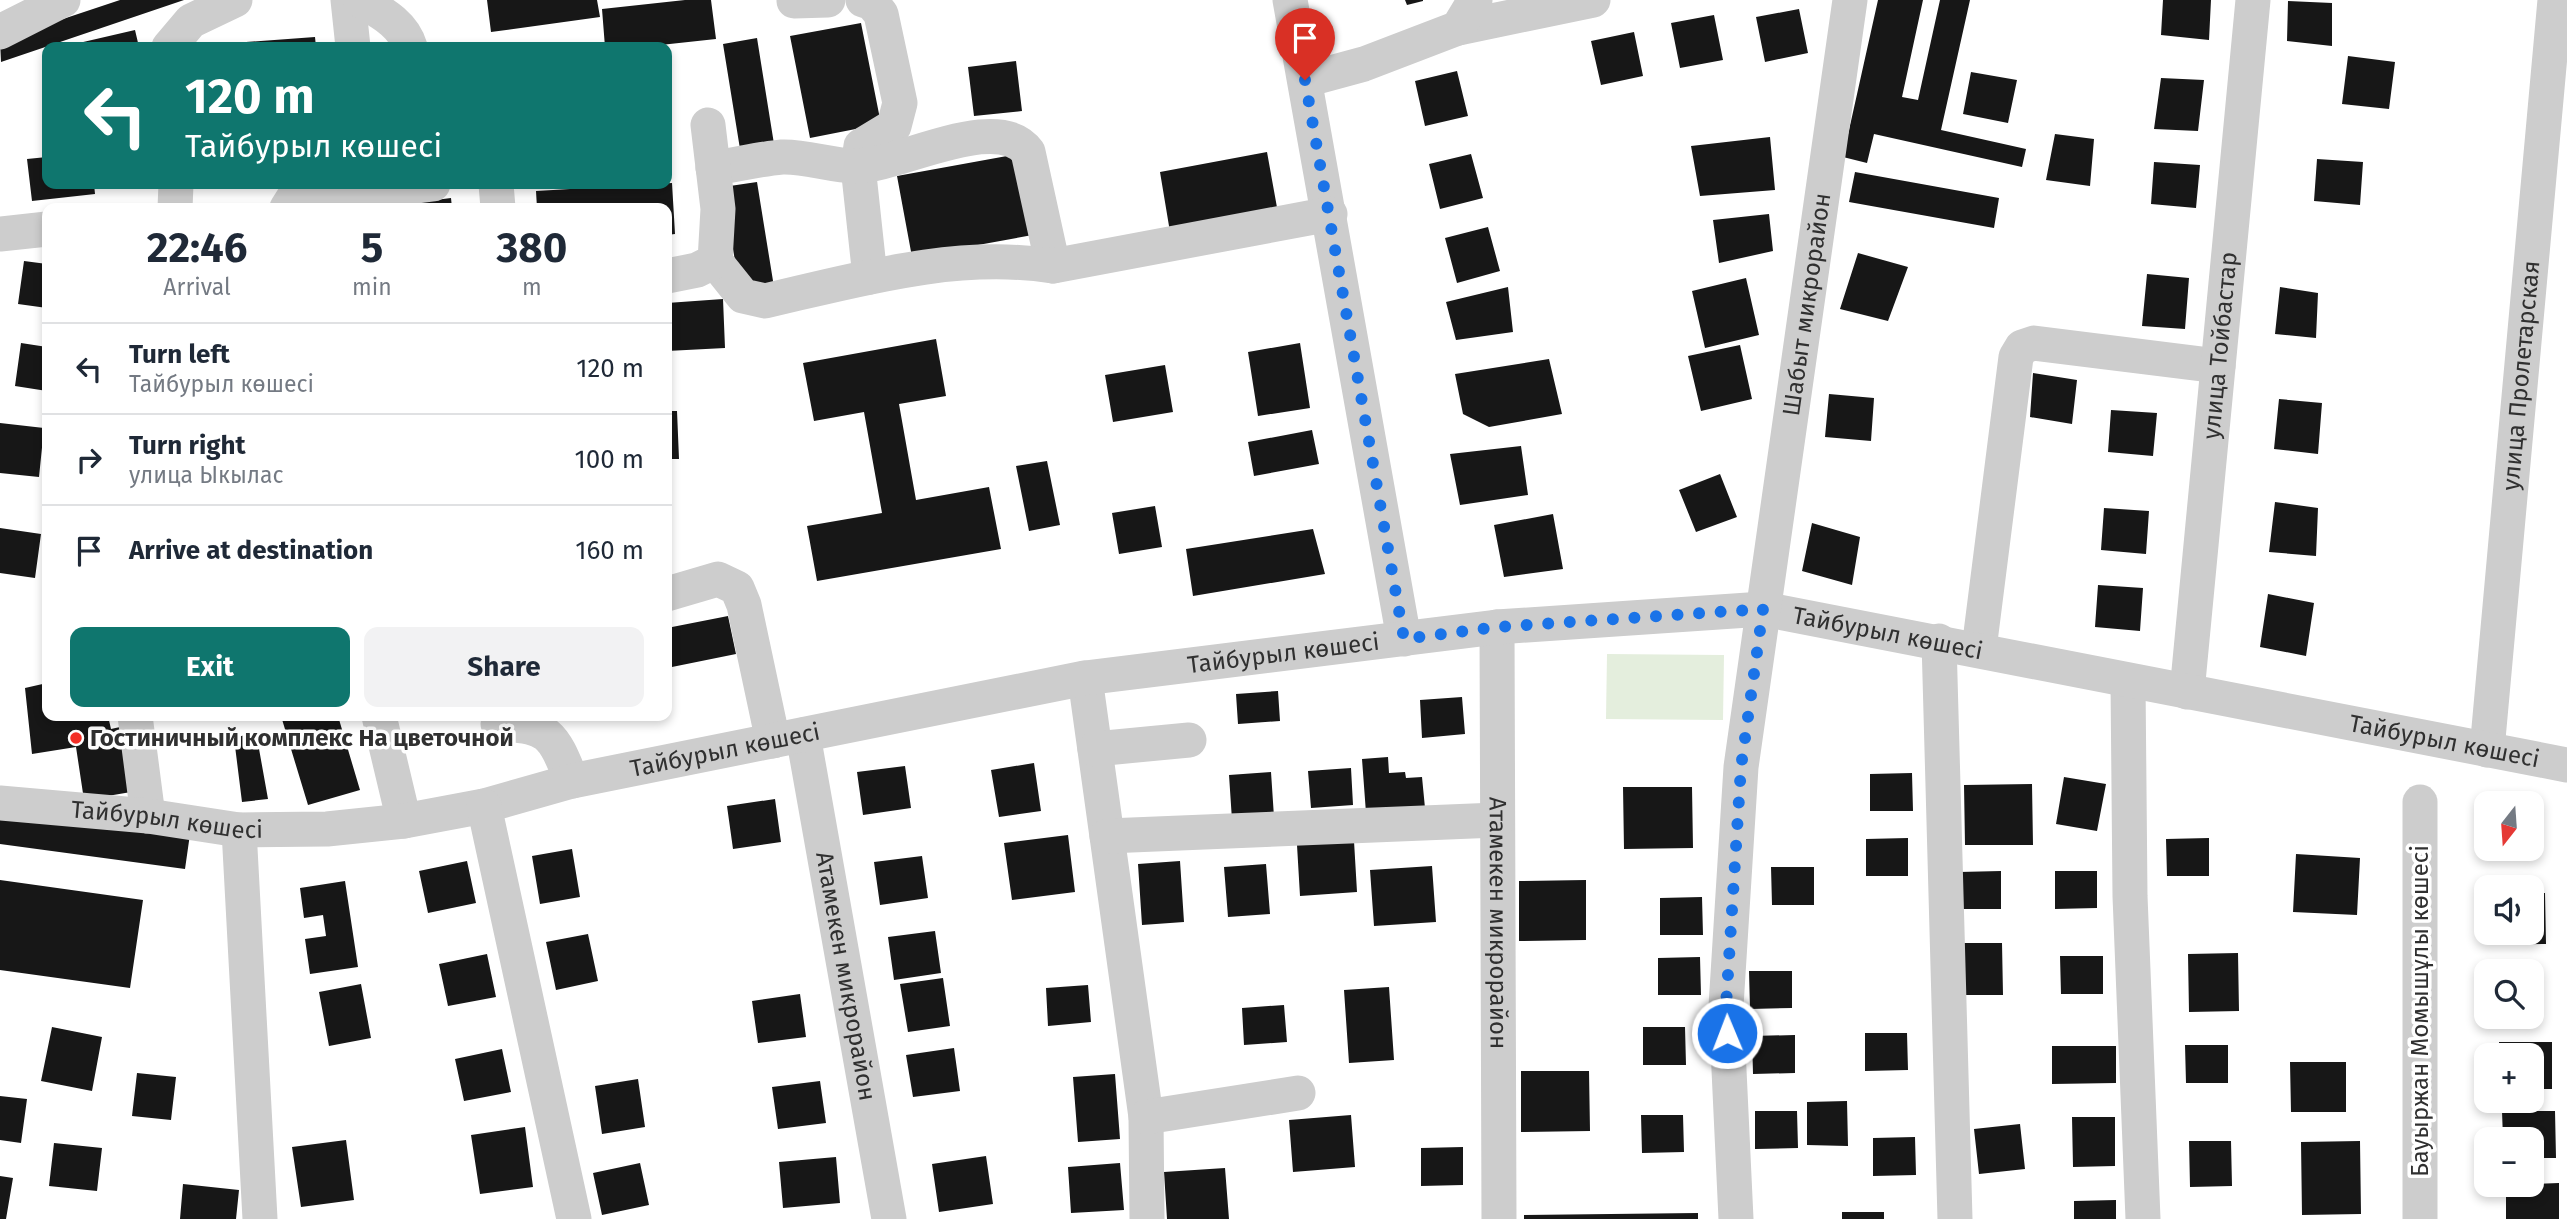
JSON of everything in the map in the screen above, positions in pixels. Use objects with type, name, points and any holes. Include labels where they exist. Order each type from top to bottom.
[{"type":"street","points":[[0,32],[64,0]]},
{"type":"street","points":[[173,42],[191,21],[235,0]]},
{"type":"street","points":[[348,0],[352,42]]},
{"type":"street","points":[[360,0],[388,17],[407,36],[409,42]]},
{"type":"street","points":[[794,1],[828,0]]},
{"type":"street","points":[[863,0],[872,3],[881,14],[900,103],[894,126],[861,146],[858,166],[870,277]]},
{"type":"street","points":[[1290,0],[1404,639]]},
{"type":"street","points":[[1305,80],[1364,64],[1466,14],[1592,0]]},
{"type":"street","name":"Шабыт микрорайон","points":[[1736,1219],[1726,1006],[1741,767],[1850,0]]},
{"type":"street","name":"улица Тойбастар","points":[[2187,692],[2253,0]]},
{"type":"street","name":"улица Пролетарская","points":[[2487,750],[2555,0]]},
{"type":"street","points":[[708,125],[718,209],[715,261],[743,296],[765,301],[927,266],[1019,260],[1053,265],[1330,214]]},
{"type":"street","points":[[713,169],[783,157],[858,166],[981,136],[1006,137],[1022,143],[1028,152],[1053,265]]},
{"type":"street","points":[[290,203],[294,197],[378,194],[406,189]]},
{"type":"street","points":[[0,234],[42,230]]},
{"type":"street","points":[[672,275],[697,271],[715,261]]},
{"type":"street","points":[[1979,649],[2016,357],[2022,347],[2034,343],[2218,366]]},
{"type":"street","name":"Атамекен микрорайон","points":[[672,593],[718,579],[737,588],[744,605],[788,738],[889,1219]]},
{"type":"street","name":"Тайбурыл көшесі","points":[[0,803],[148,816],[239,830],[327,829],[404,821],[484,807],[572,781],[1085,678],[1497,627],[1763,609],[1940,641],[2128,681],[2567,765]]},
{"type":"street","name":"Атамекен микрорайон","points":[[1497,627],[1500,1219]]},
{"type":"street","points":[[1940,641],[1955,1219]]},
{"type":"street","points":[[1085,678],[1146,1117],[1147,1219]]},
{"type":"street","points":[[2128,681],[2130,896],[2143,1219]]},
{"type":"street","points":[[136,721],[148,816]]},
{"type":"street","points":[[380,721],[404,821]]},
{"type":"street","points":[[498,724],[530,725],[555,741],[572,781]]},
{"type":"street","points":[[1095,749],[1189,740]]},
{"type":"street","name":"Бауыржан Момышұлы көшесі","points":[[2420,802],[2420,1219]]},
{"type":"street","points":[[484,807],[574,1219]]},
{"type":"street","points":[[1107,836],[1497,820]]},
{"type":"street","points":[[239,830],[260,1219]]},
{"type":"street","points":[[1146,1117],[1298,1093]]},
{"type":"green space","points":[[1607,654],[1724,655],[1723,720],[1606,719]]},
{"type":"building","points":[[120,0],[184,0],[60,42],[42,42],[42,48],[1,62],[0,40]]},
{"type":"building","points":[[487,0],[597,0],[600,17],[491,32]]},
{"type":"building","points":[[685,0],[711,0],[716,39],[672,44],[605,42],[602,9]]},
{"type":"building","points":[[1405,0],[1423,0],[1423,1],[1407,5]]},
{"type":"building","points":[[1878,0],[1923,0],[1902,97],[1918,100],[1940,0],[1970,0],[1941,130],[2026,149],[2022,167],[1874,134],[1867,163],[1843,157]]},
{"type":"building","points":[[2163,0],[2211,0],[2209,40],[2161,35]]},
{"type":"building","points":[[2288,1],[2332,3],[2332,46],[2287,41]]},
{"type":"building","points":[[1799,9],[1808,53],[1765,62],[1756,17]]},
{"type":"building","points":[[1714,15],[1723,60],[1680,68],[1671,23]]},
{"type":"building","points":[[861,23],[881,124],[810,138],[790,36]]},
{"type":"building","points":[[135,30],[138,42],[83,42]]},
{"type":"building","points":[[1634,32],[1643,76],[1601,85],[1591,41]]},
{"type":"building","points":[[315,37],[316,42],[247,42]]},
{"type":"building","points":[[757,38],[774,144],[740,149],[723,44]]},
{"type":"building","points":[[2348,56],[2395,62],[2389,109],[2342,104]]},
{"type":"building","points":[[1016,61],[1022,111],[974,116],[968,67]]},
{"type":"building","points":[[1457,71],[1468,116],[1425,126],[1415,81]]},
{"type":"building","points":[[1971,72],[2017,80],[2008,123],[1963,114]]},
{"type":"building","points":[[2161,78],[2204,80],[2198,131],[2154,129]]},
{"type":"building","points":[[2055,134],[2094,139],[2090,186],[2046,180]]},
{"type":"building","points":[[1770,137],[1775,190],[1700,196],[1691,146]]},
{"type":"building","points":[[1267,152],[1278,213],[1170,232],[1160,172]]},
{"type":"building","points":[[1023,153],[1038,234],[912,257],[897,176]]},
{"type":"building","points":[[1471,154],[1483,198],[1440,209],[1429,164]]},
{"type":"building","points":[[42,158],[42,189],[94,189],[95,194],[32,201],[27,159]]},
{"type":"building","points":[[2317,159],[2363,162],[2360,205],[2314,201]]},
{"type":"building","points":[[2154,162],[2200,165],[2196,208],[2151,204]]},
{"type":"building","points":[[1855,172],[1999,198],[1994,228],[1849,202]]},
{"type":"building","points":[[757,182],[774,287],[740,292],[723,187]]},
{"type":"building","points":[[672,183],[675,234],[672,234],[672,203],[537,203],[536,191],[672,189]]},
{"type":"building","points":[[451,198],[452,203],[412,203]]},
{"type":"building","points":[[1769,214],[1773,251],[1719,263],[1713,220]]},
{"type":"building","points":[[1488,227],[1500,271],[1457,283],[1445,238]]},
{"type":"building","points":[[1858,253],[1908,267],[1888,321],[1840,309]]},
{"type":"building","points":[[24,261],[42,263],[42,307],[18,304]]},
{"type":"building","points":[[2147,274],[2189,278],[2185,329],[2142,326]]},
{"type":"building","points":[[1746,278],[1759,335],[1705,348],[1692,291]]},
{"type":"building","points":[[1508,287],[1513,332],[1456,340],[1446,302]]},
{"type":"building","points":[[2280,287],[2318,293],[2316,338],[2275,334]]},
{"type":"building","points":[[723,299],[725,348],[672,351],[672,303]]},
{"type":"building","points":[[936,339],[946,396],[899,404],[916,500],[989,487],[1001,549],[817,581],[807,526],[882,513],[864,412],[814,421],[803,363]]},
{"type":"building","points":[[21,343],[42,346],[42,390],[15,386]]},
{"type":"building","points":[[1300,343],[1310,408],[1258,416],[1248,352]]},
{"type":"building","points":[[1740,345],[1752,399],[1701,411],[1688,356]]},
{"type":"building","points":[[1549,359],[1562,414],[1489,427],[1463,414],[1455,374]]},
{"type":"building","points":[[1165,365],[1173,412],[1113,422],[1105,375]]},
{"type":"building","points":[[2033,373],[2077,380],[2072,424],[2030,417]]},
{"type":"building","points":[[1829,394],[1874,398],[1871,441],[1825,437]]},
{"type":"building","points":[[2279,399],[2322,403],[2318,454],[2274,449]]},
{"type":"building","points":[[2111,410],[2157,413],[2153,456],[2108,452]]},
{"type":"building","points":[[672,411],[677,411],[679,459],[672,459]]},
{"type":"building","points":[[0,423],[42,428],[39,477],[0,473]]},
{"type":"building","points":[[1312,430],[1319,464],[1254,476],[1248,442]]},
{"type":"building","points":[[1521,446],[1528,495],[1460,505],[1450,454]]},
{"type":"building","points":[[1047,461],[1060,525],[1029,531],[1016,466]]},
{"type":"building","points":[[1720,474],[1737,517],[1696,532],[1679,490]]},
{"type":"building","points":[[2275,502],[2318,508],[2316,556],[2269,552]]},
{"type":"building","points":[[1155,506],[1162,547],[1119,554],[1112,513]]},
{"type":"building","points":[[2104,508],[2149,511],[2146,554],[2101,550]]},
{"type":"building","points":[[1553,514],[1563,569],[1504,577],[1494,525]]},
{"type":"building","points":[[1812,523],[1860,537],[1852,585],[1802,571]]},
{"type":"building","points":[[0,528],[41,534],[35,578],[0,573]]},
{"type":"building","points":[[1313,529],[1325,574],[1193,596],[1186,549]]},
{"type":"building","points":[[2098,585],[2143,588],[2140,631],[2095,627]]},
{"type":"building","points":[[2268,594],[2314,603],[2306,656],[2260,647]]},
{"type":"building","points":[[728,616],[736,654],[672,667],[672,627]]},
{"type":"building","name":"Гостиничный комплекс На цветочной","points":[[42,684],[42,721],[109,721],[111,729],[120,727],[131,792],[84,800],[76,747],[32,754],[25,688]]},
{"type":"building","points":[[1278,691],[1280,721],[1238,724],[1236,694]]},
{"type":"building","points":[[1462,697],[1465,734],[1422,738],[1420,700]]},
{"type":"building","points":[[283,721],[339,721],[360,790],[308,805]]},
{"type":"building","points":[[256,732],[268,799],[242,802],[234,738]]},
{"type":"building","points":[[1388,757],[1389,773],[1405,772],[1406,778],[1422,777],[1425,808],[1366,813],[1362,759]]},
{"type":"building","points":[[1034,763],[1041,811],[999,817],[991,770]]},
{"type":"building","points":[[905,766],[911,808],[863,815],[857,772]]},
{"type":"building","points":[[1351,768],[1353,805],[1311,808],[1308,771]]},
{"type":"building","points":[[1271,772],[1274,817],[1232,820],[1229,775]]},
{"type":"building","points":[[1912,773],[1913,811],[1870,811],[1870,774]]},
{"type":"building","points":[[2064,777],[2106,784],[2097,831],[2056,824]]},
{"type":"building","points":[[2032,784],[2033,845],[1965,845],[1964,785]]},
{"type":"building","points":[[1623,787],[1692,787],[1693,848],[1624,849]]},
{"type":"building","points":[[775,799],[781,842],[733,849],[727,806]]},
{"type":"building","points":[[0,811],[190,834],[185,869],[0,844]]},
{"type":"building","points":[[1068,835],[1075,892],[1012,900],[1004,843]]},
{"type":"building","points":[[1908,838],[1908,876],[1866,876],[1866,839]]},
{"type":"building","points":[[2209,838],[2209,876],[2167,876],[2166,839]]},
{"type":"building","points":[[1354,841],[1357,892],[1300,896],[1297,845]]},
{"type":"building","points":[[572,849],[580,897],[540,904],[532,856]]},
{"type":"building","points":[[2296,854],[2360,858],[2357,915],[2293,912]]},
{"type":"building","points":[[922,856],[928,898],[880,905],[874,862]]},
{"type":"building","points":[[467,861],[476,903],[428,913],[419,871]]},
{"type":"building","points":[[1180,861],[1184,922],[1142,925],[1138,864]]},
{"type":"building","points":[[1266,864],[1270,914],[1228,917],[1224,867]]},
{"type":"building","points":[[1432,866],[1436,922],[1374,926],[1370,870]]},
{"type":"building","points":[[1771,867],[1814,867],[1814,905],[1772,905]]},
{"type":"building","points":[[2001,871],[2001,909],[1959,909],[1959,872]]},
{"type":"building","points":[[2055,871],[2097,871],[2097,908],[2055,909]]},
{"type":"building","points":[[0,880],[143,900],[130,988],[0,970]]},
{"type":"building","points":[[1586,880],[1586,940],[1519,941],[1519,881]]},
{"type":"building","points":[[345,881],[358,967],[310,974],[305,939],[326,936],[323,915],[304,918],[300,888]]},
{"type":"building","points":[[2544,893],[2545,893],[2544,944]]},
{"type":"building","points":[[1702,897],[1703,935],[1660,935],[1660,898]]},
{"type":"building","points":[[935,931],[941,973],[894,980],[888,937]]},
{"type":"building","points":[[588,934],[598,981],[556,990],[546,942]]},
{"type":"building","points":[[1960,943],[2002,943],[2003,995],[1960,995]]},
{"type":"building","points":[[2238,953],[2239,1011],[2189,1012],[2188,954]]},
{"type":"building","points":[[487,954],[496,997],[448,1006],[439,964]]},
{"type":"building","points":[[2060,956],[2103,956],[2103,994],[2061,994]]},
{"type":"building","points":[[1700,957],[1701,995],[1658,995],[1658,958]]},
{"type":"building","points":[[1749,971],[1792,971],[1792,1008],[1750,1009]]},
{"type":"building","points":[[943,978],[950,1026],[908,1032],[900,984]]},
{"type":"building","points":[[361,984],[371,1038],[329,1046],[319,992]]},
{"type":"building","points":[[1088,985],[1091,1022],[1048,1026],[1046,988]]},
{"type":"building","points":[[1389,987],[1394,1060],[1349,1063],[1344,990]]},
{"type":"building","points":[[800,994],[806,1037],[758,1043],[752,1001]]},
{"type":"building","points":[[1284,1005],[1287,1042],[1244,1045],[1242,1008]]},
{"type":"building","points":[[52,1027],[102,1037],[92,1091],[41,1081]]},
{"type":"building","points":[[1643,1027],[1685,1027],[1686,1065],[1643,1065]]},
{"type":"building","points":[[1865,1033],[1907,1033],[1908,1070],[1865,1071]]},
{"type":"building","points":[[1795,1035],[1795,1073],[1753,1074],[1752,1036]]},
{"type":"building","points":[[2552,1042],[2552,1089],[2544,1089],[2544,1043],[2499,1043]]},
{"type":"building","points":[[2185,1045],[2228,1045],[2228,1083],[2186,1083]]},
{"type":"building","points":[[2052,1046],[2116,1046],[2116,1083],[2052,1084]]},
{"type":"building","points":[[954,1048],[960,1091],[913,1097],[906,1055]]},
{"type":"building","points":[[502,1049],[511,1092],[464,1101],[455,1059]]},
{"type":"building","points":[[2290,1062],[2346,1062],[2346,1112],[2291,1112]]},
{"type":"building","points":[[1521,1071],[1589,1071],[1590,1131],[1521,1132]]},
{"type":"building","points":[[137,1073],[176,1077],[171,1120],[132,1116]]},
{"type":"building","points":[[1115,1074],[1120,1139],[1078,1142],[1073,1077]]},
{"type":"building","points":[[638,1079],[645,1127],[602,1134],[595,1086]]},
{"type":"building","points":[[820,1081],[826,1123],[778,1129],[772,1087]]},
{"type":"building","points":[[0,1096],[27,1099],[21,1143],[0,1140]]},
{"type":"building","points":[[1847,1101],[1848,1146],[1807,1145],[1807,1102]]},
{"type":"building","points":[[1755,1111],[1797,1111],[1798,1148],[1755,1149]]},
{"type":"building","points":[[2555,1111],[2556,1158],[2544,1158],[2544,1127],[2503,1127],[2502,1113]]},
{"type":"building","points":[[1351,1115],[1355,1167],[1293,1172],[1289,1120]]},
{"type":"building","points":[[1641,1115],[1683,1115],[1684,1152],[1642,1153]]},
{"type":"building","points":[[2072,1117],[2115,1117],[2115,1166],[2073,1167]]},
{"type":"building","points":[[2020,1124],[2025,1169],[1979,1174],[1974,1129]]},
{"type":"building","points":[[525,1127],[533,1187],[480,1194],[471,1135]]},
{"type":"building","points":[[1915,1137],[1916,1175],[1873,1176],[1873,1138]]},
{"type":"building","points":[[346,1140],[354,1200],[301,1207],[292,1147]]},
{"type":"building","points":[[2189,1141],[2231,1141],[2232,1186],[2190,1187]]},
{"type":"building","points":[[2360,1141],[2361,1214],[2302,1215],[2301,1142]]},
{"type":"building","points":[[54,1143],[102,1148],[97,1191],[49,1186]]},
{"type":"building","points":[[1463,1147],[1463,1185],[1421,1186],[1421,1148]]},
{"type":"building","points":[[986,1156],[993,1204],[939,1212],[932,1164]]},
{"type":"building","points":[[836,1157],[840,1203],[783,1208],[779,1162]]},
{"type":"building","points":[[640,1163],[649,1205],[602,1215],[593,1173]]},
{"type":"building","points":[[1120,1163],[1124,1210],[1071,1213],[1068,1167]]},
{"type":"building","points":[[1225,1168],[1229,1219],[1167,1219],[1164,1172]]},
{"type":"building","points":[[0,1176],[13,1178],[6,1219],[0,1219]]},
{"type":"building","points":[[2559,1183],[2559,1219],[2506,1219],[2506,1197],[2544,1197],[2544,1184]]},
{"type":"building","points":[[183,1184],[239,1190],[236,1219],[180,1219]]},
{"type":"building","points":[[2116,1200],[2116,1219],[2074,1219],[2074,1201]]},
{"type":"building","points":[[1842,1212],[1884,1212],[1884,1219],[1842,1219]]},
{"type":"building","points":[[1698,1213],[1698,1219],[1524,1219],[1524,1215]]},
{"type":"place","name":"Гостиничный комплекс На цветочной","points":[[76,738]]},
{"type":"route","points":[[1305,80],[1404,639],[1497,627],[1763,609],[1741,767],[1726,1006],[1727,1033]]}]
